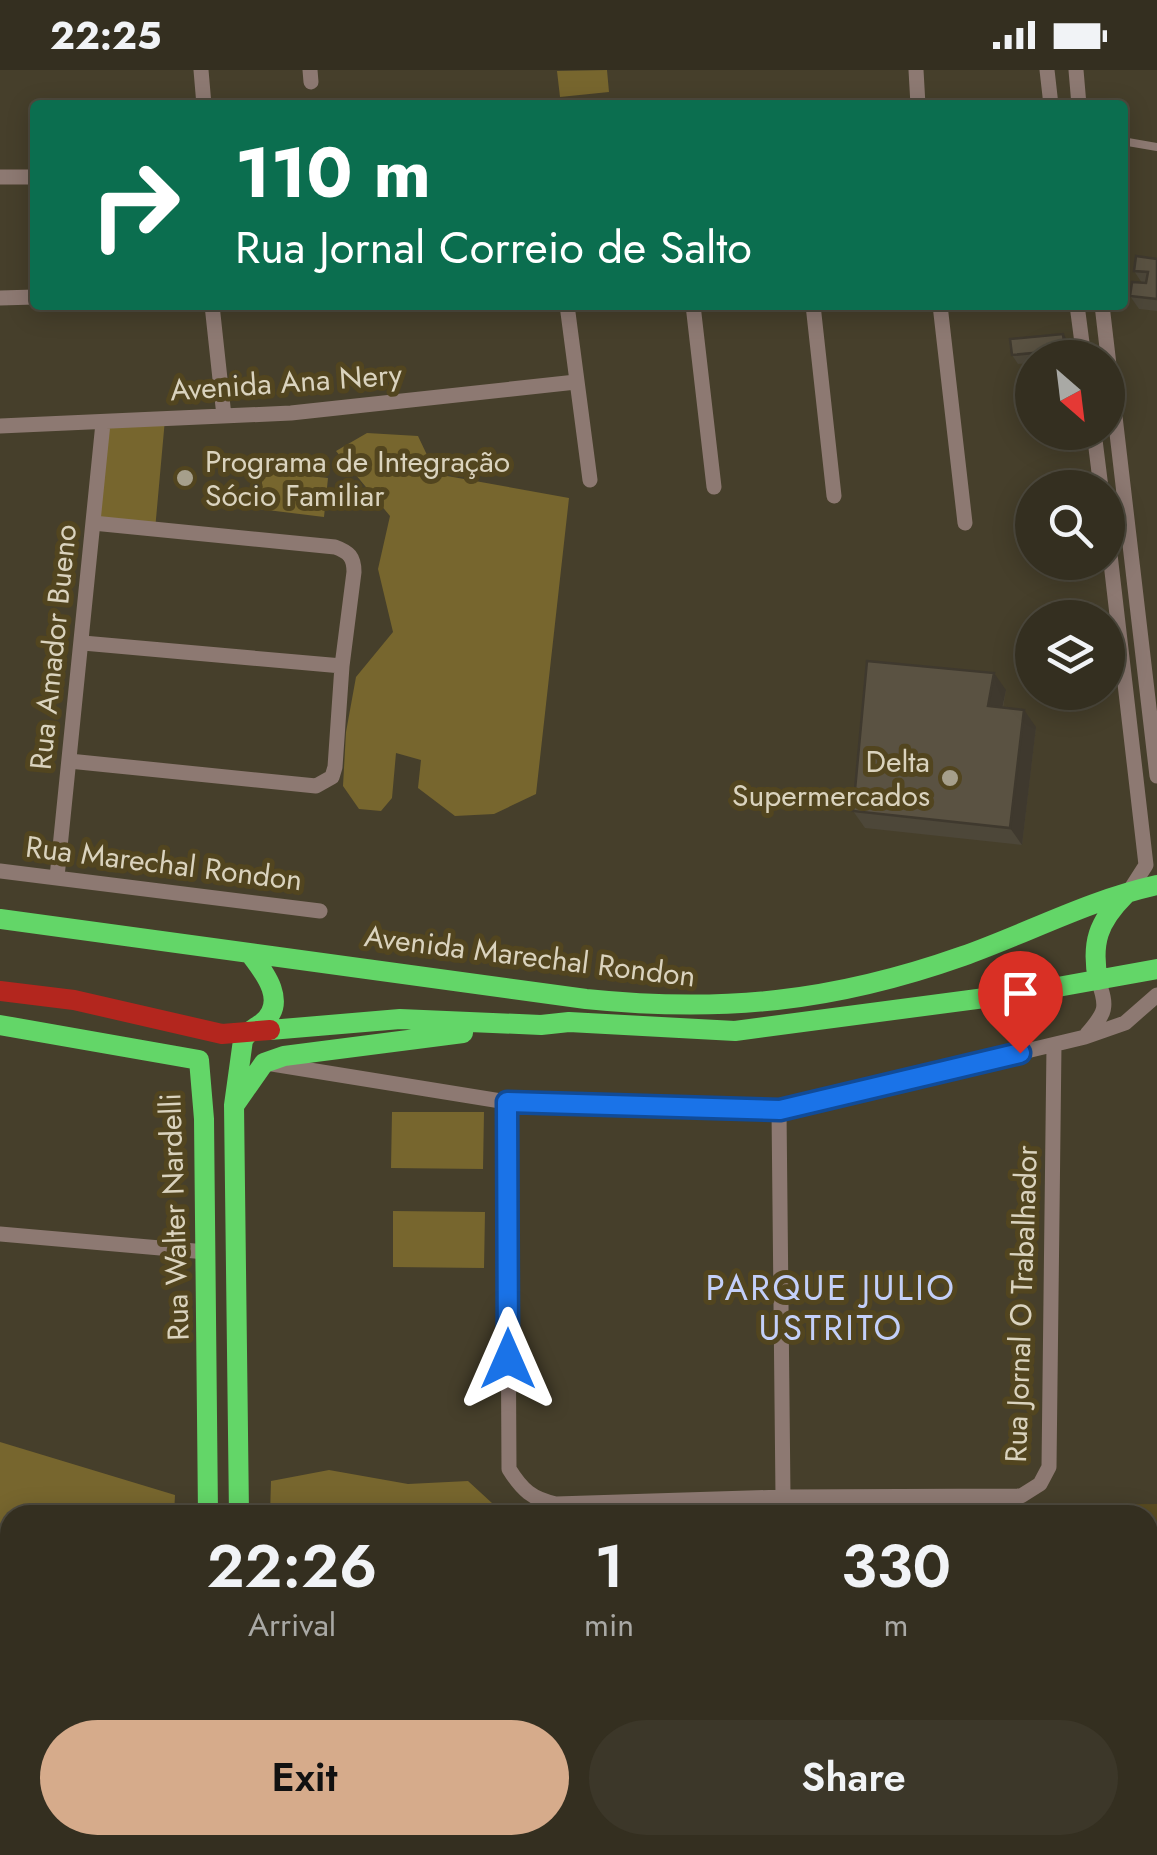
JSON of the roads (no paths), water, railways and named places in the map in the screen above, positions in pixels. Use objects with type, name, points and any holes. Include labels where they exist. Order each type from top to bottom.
[{"type":"main road","name":"Avenida Marechal Rondon","points":[[0,919],[641,1004],[722,1007],[775,1002],[906,976],[1130,890],[1157,885]]},
{"type":"main road","points":[[1098,980],[1093,941],[1098,925],[1130,890]]},
{"type":"main road","points":[[1093,941],[1112,962],[1134,973]]},
{"type":"main road","points":[[247,1034],[268,1018],[275,1004],[267,975],[251,955]]},
{"type":"main road","name":"Avenida Marechal Rondon","points":[[0,991],[74,1000],[222,1034],[400,1020],[541,1025],[569,1022],[735,1031],[1157,969]]},
{"type":"main road","name":"Rua Walter Nardelli","points":[[0,1025],[199,1060],[204,1119],[208,1505]]},
{"type":"main road","points":[[234,1105],[264,1063],[284,1056],[541,1025]]},
{"type":"main road","name":"Rua Walter Nardelli","points":[[238,1505],[234,1105],[238,1064],[247,1034]]},
{"type":"street","points":[[201,70],[204,100]]},
{"type":"street","points":[[916,70],[918,100]]},
{"type":"street","points":[[1047,70],[1050,100]]},
{"type":"street","points":[[1076,70],[1079,100]]},
{"type":"street","points":[[0,177],[30,176]]},
{"type":"street","points":[[0,298],[30,297]]},
{"type":"street","points":[[213,310],[224,416]]},
{"type":"street","points":[[568,310],[590,480]]},
{"type":"street","points":[[694,310],[714,487]]},
{"type":"street","points":[[813,310],[834,496]]},
{"type":"street","points":[[941,310],[966,523]]},
{"type":"street","points":[[1078,310],[1082,340]]},
{"type":"street","points":[[1103,310],[1106,340]]},
{"type":"street","name":"Avenida Ana Nery","points":[[0,426],[292,413],[576,382]]},
{"type":"street","name":"Rua Amador Bueno","points":[[57,877],[103,423]]},
{"type":"street","points":[[1119,450],[1157,776]]},
{"type":"street","points":[[69,761],[316,786],[332,777],[335,767],[354,572],[354,560],[348,552],[336,547],[93,523]]},
{"type":"street","points":[[1125,633],[1138,629]]},
{"type":"street","points":[[83,643],[342,666]]},
{"type":"street","points":[[1125,678],[1146,865],[1130,890]]},
{"type":"street","name":"Rua Marechal Rondon","points":[[0,871],[320,911]]},
{"type":"street","points":[[1085,1037],[1104,1014],[1098,980]]},
{"type":"street","points":[[264,1063],[507,1102],[780,1110],[1085,1037],[1124,1023],[1157,994]]},
{"type":"street","name":"Rua Jornal O Trabalhador","points":[[507,1102],[509,1469],[520,1487],[536,1500],[556,1504],[783,1497],[1020,1496],[1040,1484],[1050,1457],[1054,1045]]},
{"type":"street","points":[[780,1110],[783,1497]]},
{"type":"street","points":[[0,1234],[206,1252]]},
{"type":"lane","points":[[1128,142],[1157,147]]},
{"type":"place","name":"Programa de Integração Sócio Familiar","points":[[185,478]]},
{"type":"place","name":"Delta Supermercados","points":[[950,778]]},
{"type":"district","name":"PARQUE JULIO USTRITO","points":[[831,1308]]}]
